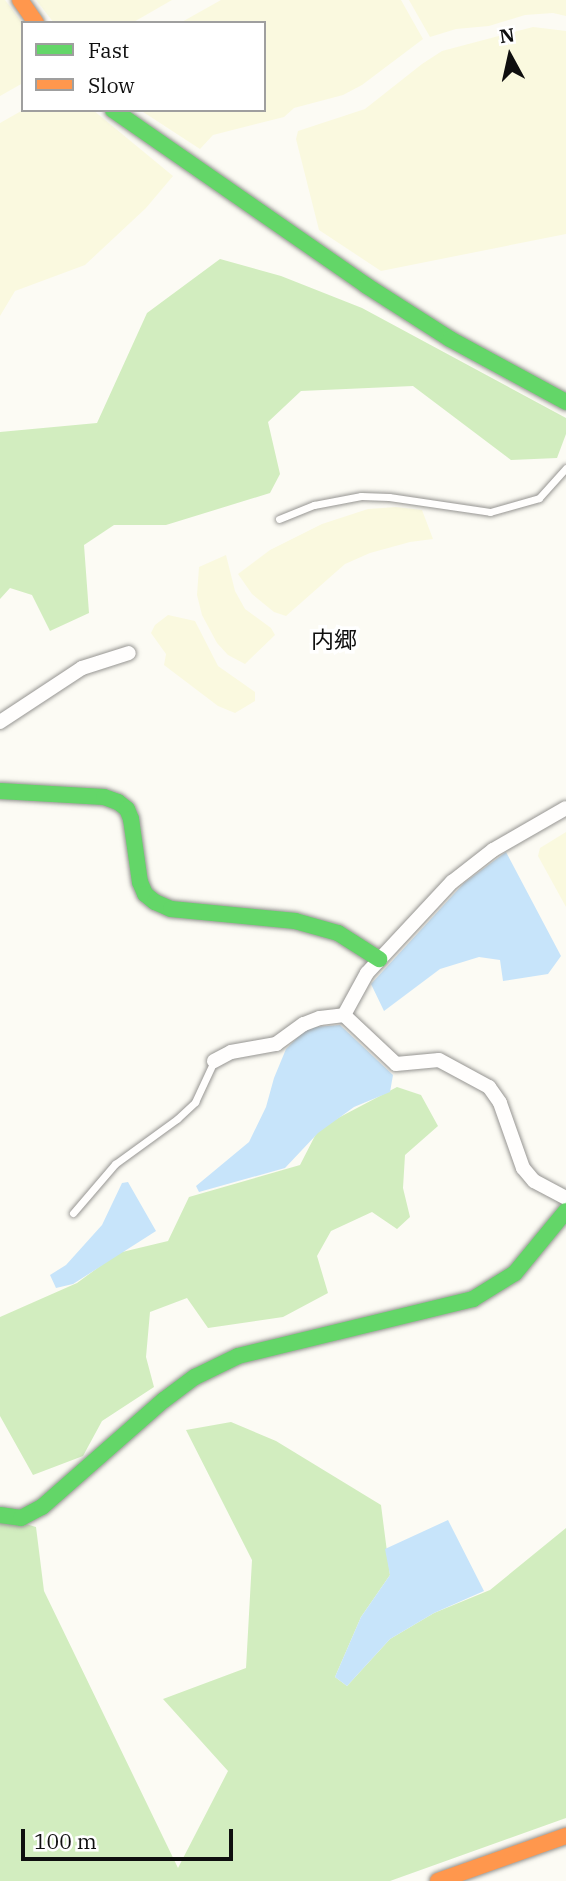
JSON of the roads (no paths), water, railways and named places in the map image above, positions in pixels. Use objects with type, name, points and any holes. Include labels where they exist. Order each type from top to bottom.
[{"type":"street","points":[[20,0],[35,21]]},
{"type":"street","points":[[116,112],[367,286],[450,339],[566,402]]},
{"type":"street","points":[[0,722],[82,668],[129,653]]},
{"type":"street","points":[[0,791],[104,797],[118,802],[127,809],[131,819],[139,881],[145,894],[155,902],[171,909],[295,921],[338,933],[379,959]]},
{"type":"street","points":[[344,1015],[367,973],[452,881],[493,850],[566,808]]},
{"type":"street","points":[[214,1061],[230,1052],[276,1044],[304,1024],[320,1018],[344,1015]]},
{"type":"street","points":[[344,1015],[396,1064],[439,1060],[489,1087],[500,1103],[523,1168],[534,1181],[566,1198]]},
{"type":"street","points":[[0,1515],[21,1518],[42,1507],[164,1400],[195,1377],[238,1356],[473,1299],[515,1273],[566,1211]]},
{"type":"street","points":[[438,1881],[566,1836]]},
{"type":"lane","points":[[279,519],[314,505],[361,496],[390,497],[473,512],[490,512],[539,498],[566,468]]},
{"type":"lane","points":[[73,1213],[115,1164],[177,1119],[195,1102],[214,1061]]},
{"type":"water","points":[[506,852],[561,956],[548,974],[503,981],[500,960],[479,957],[440,969],[384,1011],[371,984],[464,883]]},
{"type":"water","points":[[340,1025],[393,1075],[390,1092],[354,1107],[318,1133],[285,1168],[199,1192],[196,1186],[249,1142],[266,1107],[286,1049],[304,1031],[314,1027]]},
{"type":"water","points":[[128,1182],[156,1231],[73,1284],[56,1288],[50,1275],[66,1265],[102,1225],[122,1183]]},
{"type":"water","points":[[448,1520],[484,1591],[434,1613],[390,1639],[347,1686],[335,1677],[361,1617],[390,1575],[385,1549]]},
{"type":"district","name":"内郷","points":[[334,639]]}]
